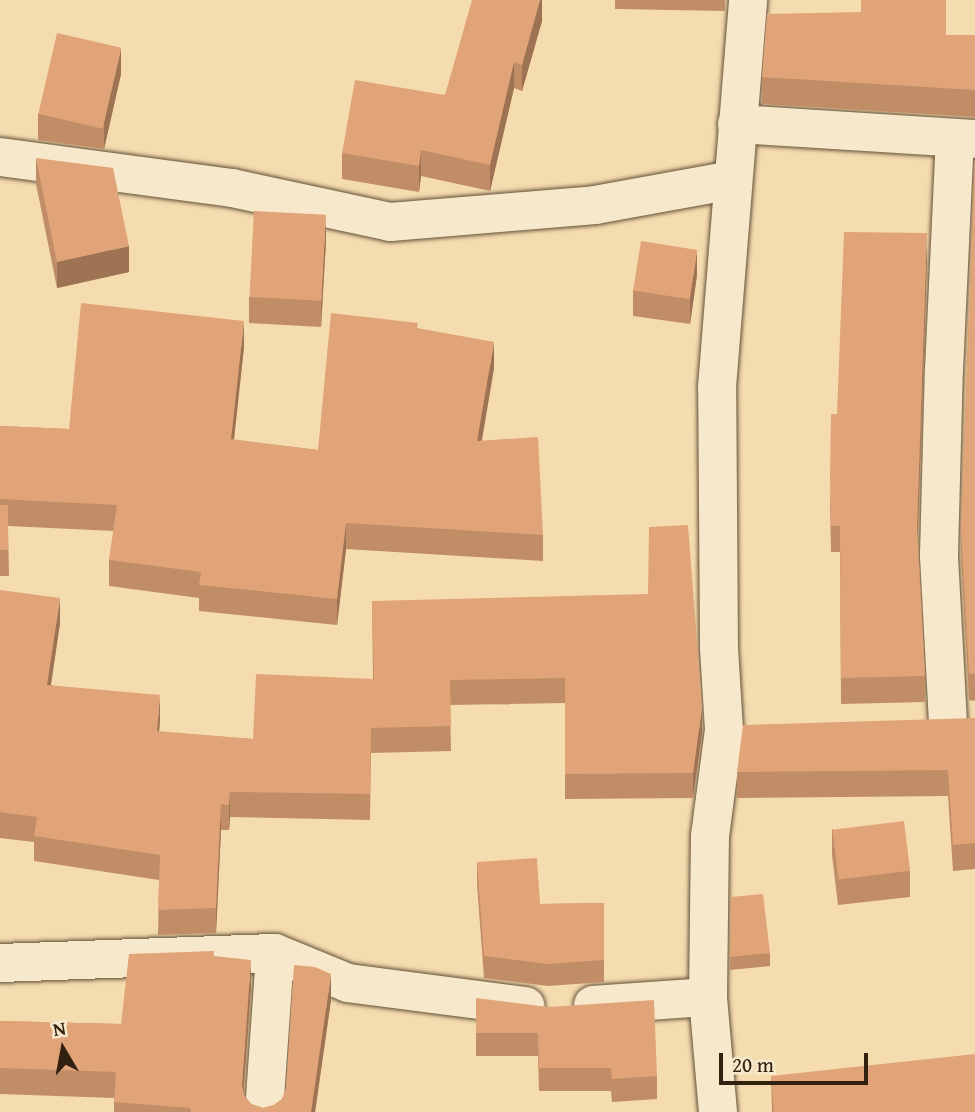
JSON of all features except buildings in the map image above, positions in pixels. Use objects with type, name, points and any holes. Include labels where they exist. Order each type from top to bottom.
[{"type":"street","points":[[718,1112],[708,996],[710,836],[724,730],[719,648],[717,387],[748,0]]},
{"type":"street","points":[[737,124],[965,139],[944,370],[939,555],[947,723]]},
{"type":"street","points":[[0,157],[233,188],[390,222],[595,205],[732,180]]},
{"type":"street","points":[[724,730],[766,728]]},
{"type":"street","points":[[0,963],[275,953],[348,983],[547,1008],[708,996]]},
{"type":"street","points":[[264,1112],[275,953]]}]
